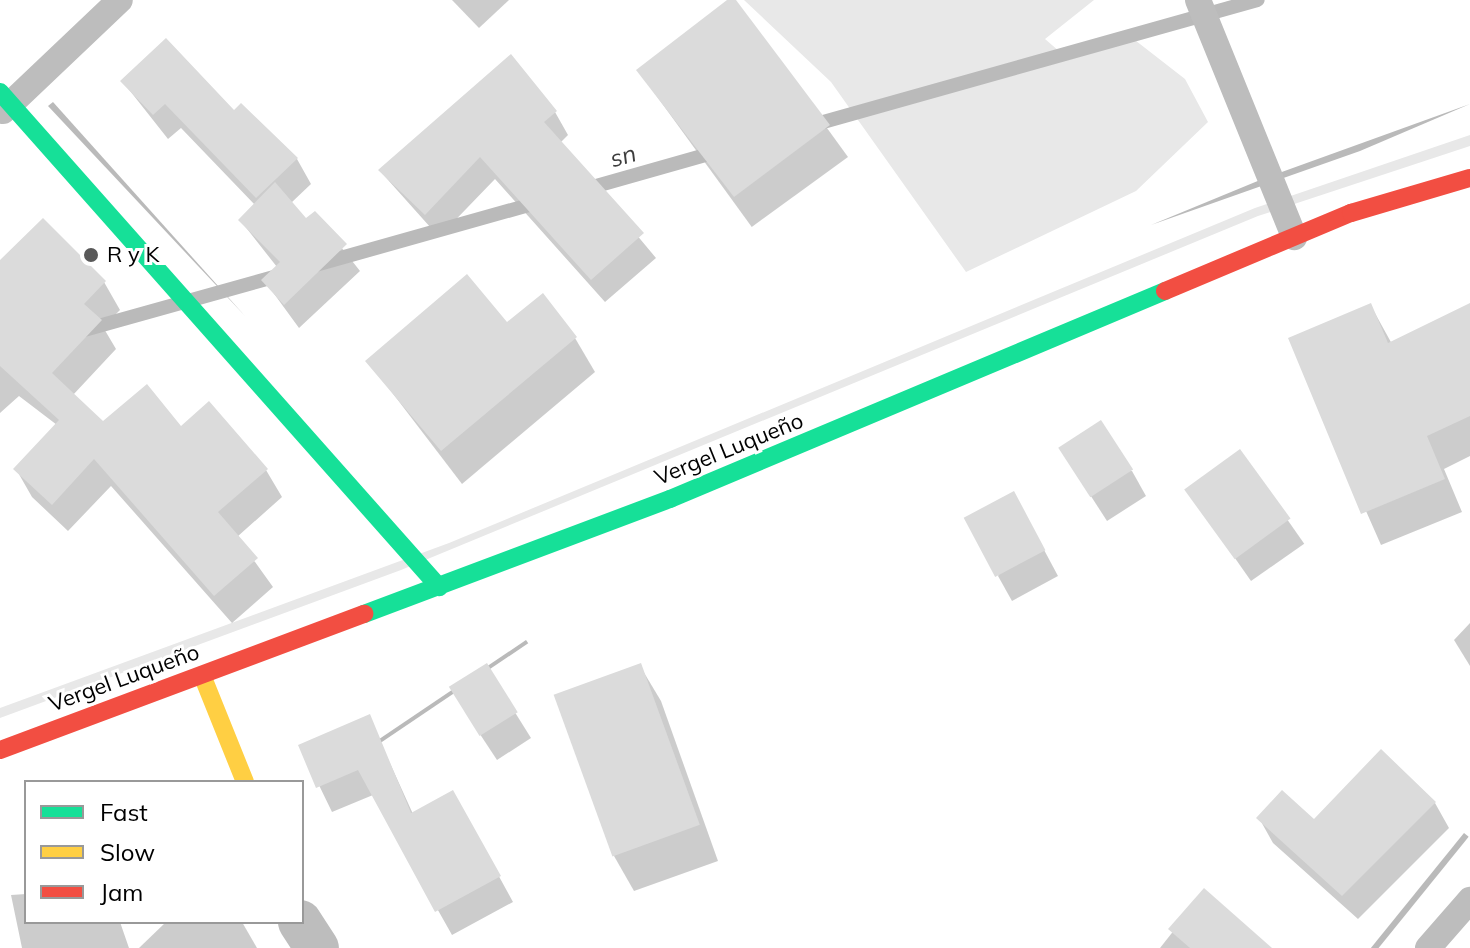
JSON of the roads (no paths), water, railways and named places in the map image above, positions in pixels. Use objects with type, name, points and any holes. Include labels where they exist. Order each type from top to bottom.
[{"type":"main road","points":[[4,103],[439,587]]},
{"type":"main road","name":"Vergel Luqueño","points":[[0,750],[439,587],[911,402],[1294,237],[1470,178]]},
{"type":"main road","points":[[202,675],[244,780]]},
{"type":"lane","points":[[4,103],[120,0]]},
{"type":"lane","points":[[1198,0],[1294,237]]},
{"type":"lane","points":[[1428,948],[1470,900]]},
{"type":"waterway","name":"sn","points":[[809,126],[1258,0]]},
{"type":"waterway","name":"sn","points":[[582,190],[720,151]]},
{"type":"waterway","name":"sn","points":[[312,266],[543,201]]},
{"type":"waterway","name":"sn","points":[[77,332],[277,276]]},
{"type":"place","name":"R y K","points":[[91,255]]}]
